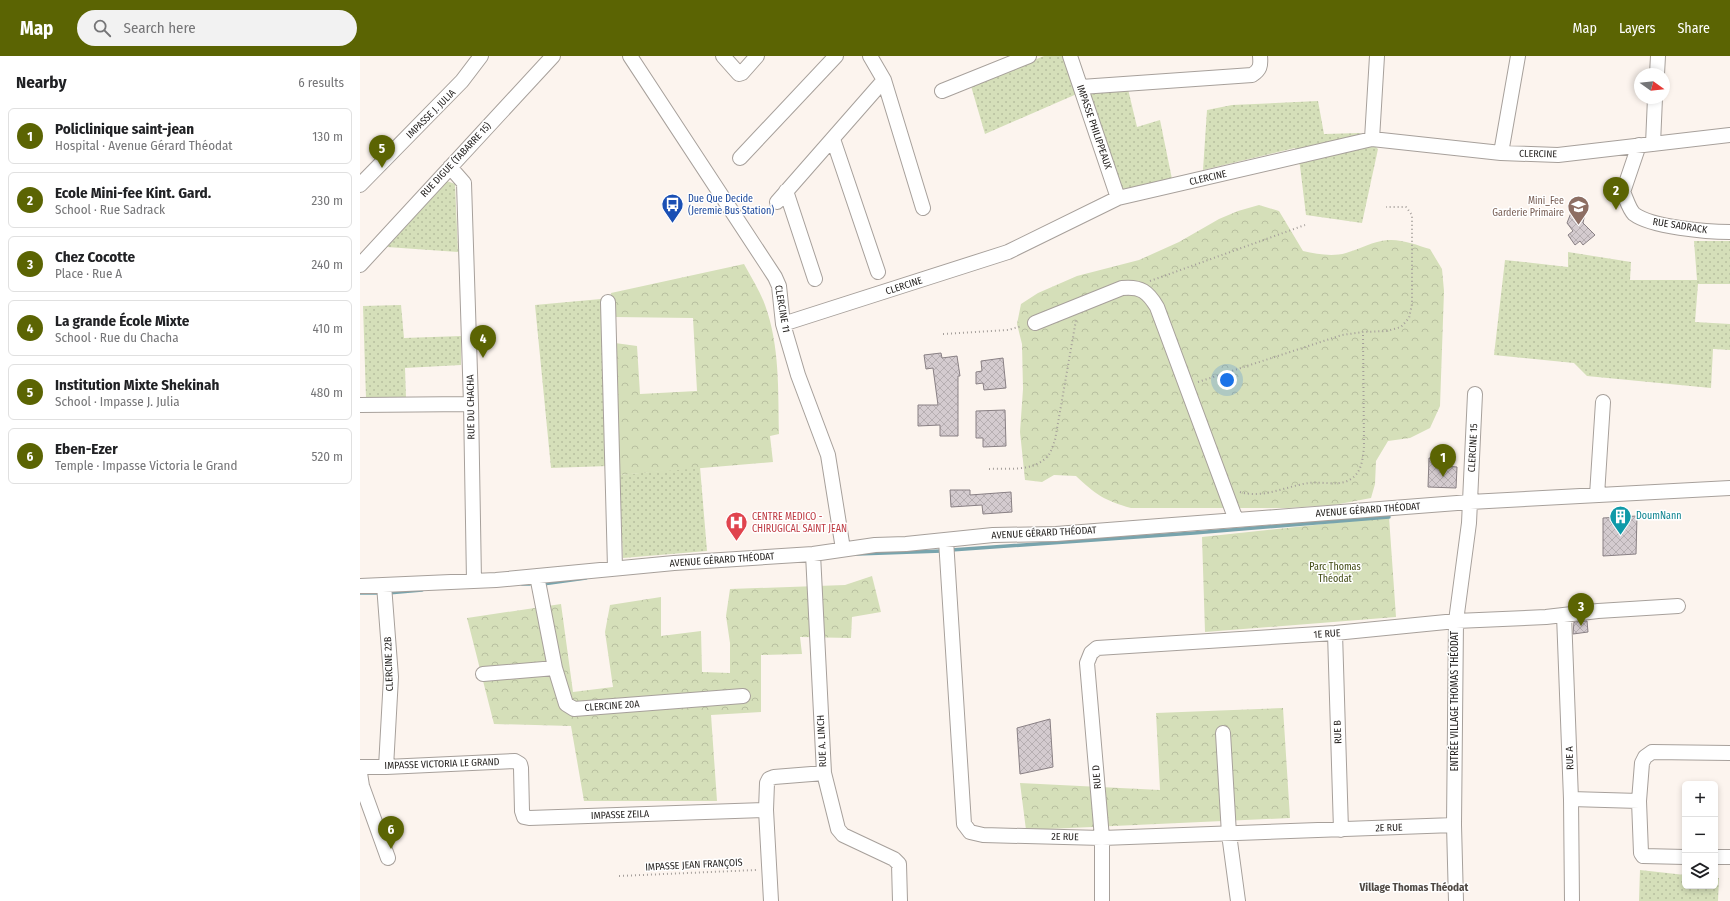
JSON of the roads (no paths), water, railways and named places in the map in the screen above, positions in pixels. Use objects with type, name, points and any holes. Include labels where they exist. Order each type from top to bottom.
[{"type":"street","name":"IMPASSE J. JULIA","points":[[360,185],[462,82],[481,56]]},
{"type":"street","name":"RUE DIGUE (TABARRE 15)","points":[[360,265],[554,56]]},
{"type":"street","name":"CLERCINE 11","points":[[630,56],[775,277],[778,286],[783,324],[798,375],[828,455],[844,549]]},
{"type":"street","points":[[723,56],[739,74],[742,73],[757,56]]},
{"type":"street","points":[[740,158],[836,56]]},
{"type":"street","points":[[870,56],[884,80],[923,208]]},
{"type":"street","points":[[942,91],[1029,56]]},
{"type":"street","name":"IMPASSE PHILIPPEAUX","points":[[1070,56],[1118,198]]},
{"type":"street","points":[[1081,87],[1252,75],[1258,72],[1261,66],[1260,56]]},
{"type":"street","points":[[1372,139],[1377,56]]},
{"type":"street","points":[[1501,152],[1518,56]]},
{"type":"street","points":[[1657,68],[1658,56]]},
{"type":"street","points":[[777,202],[884,80]]},
{"type":"street","name":"RUE SADRACK","points":[[1654,104],[1646,145],[1623,192],[1633,213],[1646,221],[1697,231],[1730,232]]},
{"type":"street","name":"CLERCINE","points":[[783,324],[1008,252],[1118,198],[1372,139],[1501,152],[1558,155],[1730,135]]},
{"type":"street","points":[[833,138],[878,272]]},
{"type":"street","name":"RUE DU CHACHA","points":[[450,167],[464,183],[471,404],[474,581]]},
{"type":"street","points":[[786,191],[815,279]]},
{"type":"street","points":[[1035,323],[1122,288],[1133,287],[1143,290],[1151,297],[1157,307],[1236,520]]},
{"type":"street","points":[[608,302],[615,568]]},
{"type":"street","name":"CLERCINE 15","points":[[1470,502],[1476,394]]},
{"type":"street","points":[[1597,495],[1603,402]]},
{"type":"street","points":[[360,405],[471,404]]},
{"type":"street","name":"AVENUE GÉRARD THÉODAT","points":[[360,586],[384,591],[615,568],[745,558],[813,557],[844,549],[875,545],[906,544],[993,536],[1056,534],[1470,502],[1730,488]]},
{"type":"street","name":"ENTRÉE VILLAGE THOMAS THÉODAT","points":[[1456,901],[1454,825],[1456,622],[1469,523],[1470,502]]},
{"type":"street","name":"2E RUE","points":[[946,540],[964,824],[970,832],[983,835],[1102,838],[1454,825]]},
{"type":"street","name":"RUE A. LINCH","points":[[771,901],[766,810],[767,783],[769,779],[774,777],[824,773],[813,557]]},
{"type":"street","name":"CLERCINE 20A","points":[[537,576],[555,668],[566,704],[574,709],[743,696]]},
{"type":"street","name":"CLERCINE 22B","points":[[384,591],[391,677],[386,767]]},
{"type":"street","name":"1E RUE","points":[[1091,653],[1097,648],[1335,633],[1456,622],[1678,606]]},
{"type":"street","name":"RUE A","points":[[1564,615],[1571,799],[1572,901]]},
{"type":"street","name":"RUE B","points":[[1335,633],[1341,830]]},
{"type":"street","name":"RUE D","points":[[1091,653],[1087,663],[1102,838],[1102,901]]},
{"type":"street","points":[[483,674],[555,668]]},
{"type":"street","points":[[1223,733],[1229,834],[1238,901]]},
{"type":"street","points":[[1682,857],[1646,857],[1641,853],[1639,801],[1642,763],[1645,756],[1652,752],[1730,753]]},
{"type":"street","name":"IMPASSE VICTORIA LE GRAND","points":[[360,767],[515,761],[520,764],[521,768]]},
{"type":"street","name":"IMPASSE ZEILA","points":[[521,768],[522,811],[524,817],[529,818],[766,810]]},
{"type":"street","points":[[360,773],[362,786],[388,858]]},
{"type":"street","points":[[824,773],[838,829],[843,835],[894,859],[900,864],[900,901]]},
{"type":"street","points":[[1571,799],[1639,801]]},
{"type":"street","points":[[1718,857],[1730,857]]},
{"type":"waterway","points":[[951,550],[1194,533],[1389,517]]},
{"type":"waterway","points":[[857,554],[942,551]]},
{"type":"waterway","points":[[543,584],[586,578]]},
{"type":"waterway","points":[[522,584],[530,584]]},
{"type":"waterway","points":[[388,593],[422,590]]},
{"type":"waterway","points":[[360,593],[379,593]]},
{"type":"place","name":"Institution Mixte Shekinah","points":[[382,168]]},
{"type":"place","name":"Ecole Mini-fee Kint. Gard.","points":[[1616,210]]},
{"type":"place","name":"Due Que Decide (Jeremie Bus Station)","points":[[672,224]]},
{"type":"place","name":"Mini_Fee Garderie Primaire","points":[[1579,226]]},
{"type":"place","name":"La grande École Mixte","points":[[483,358]]},
{"type":"place","name":"Policlinique saint-jean","points":[[1443,477]]},
{"type":"place","name":"DoumNann","points":[[1620,536]]},
{"type":"place","name":"CENTRE MEDICO - CHIRUGICAL SAINT JEAN","points":[[737,542]]},
{"type":"place","name":"Chez Cocotte","points":[[1581,626]]},
{"type":"place","name":"Eben-Ezer","points":[[391,849]]},
{"type":"district","name":"Village Thomas Théodat","points":[[1414,887]]},
{"type":"park label","name":"Parc Thomas Théodat","points":[[1335,572]]}]
